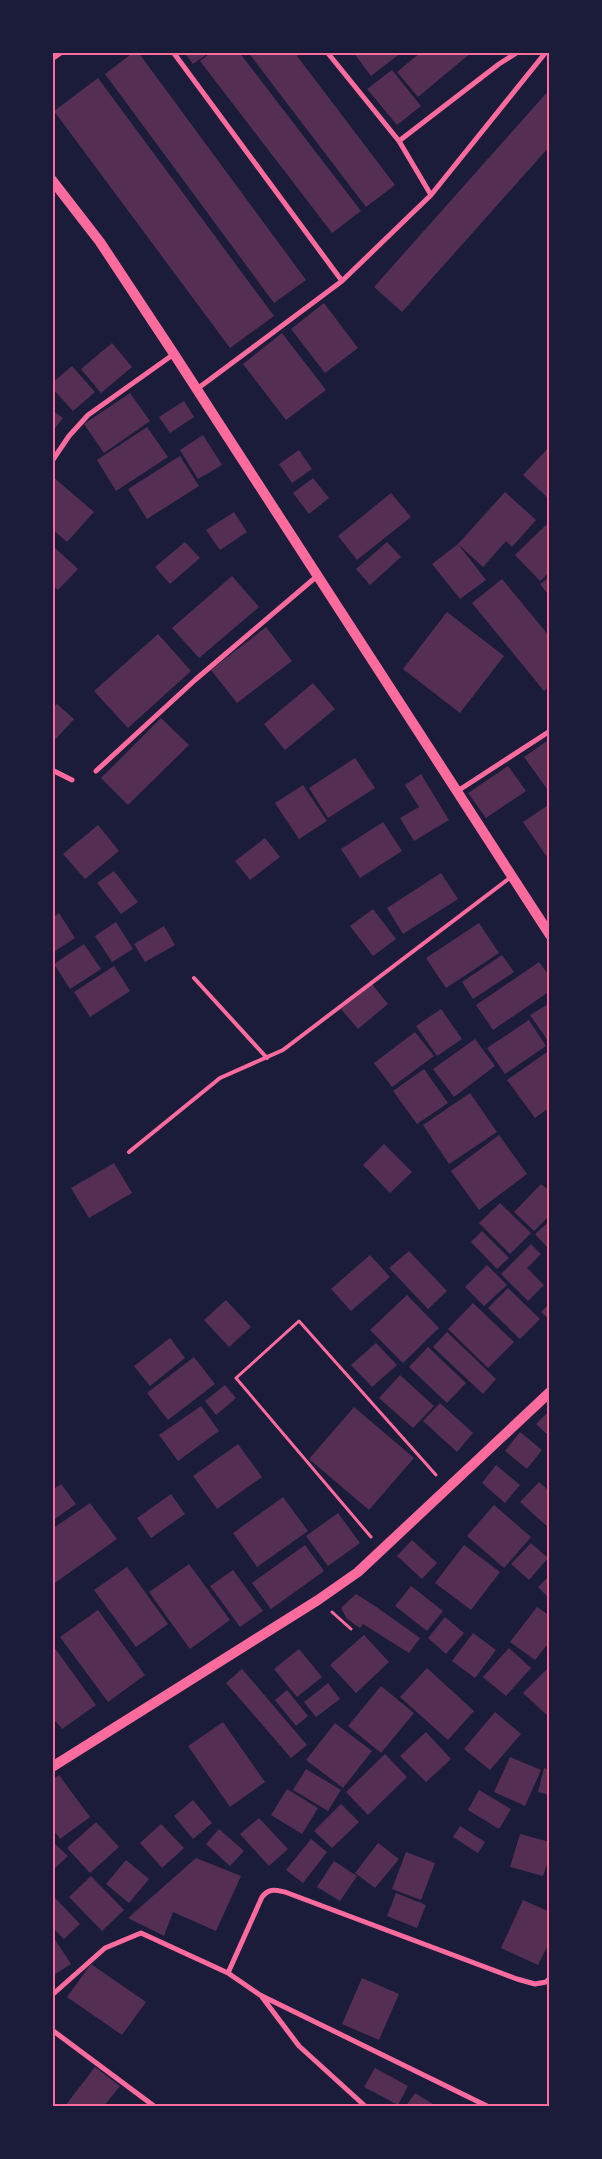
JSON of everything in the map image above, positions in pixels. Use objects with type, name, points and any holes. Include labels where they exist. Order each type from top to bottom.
[{"type":"main road","points":[[52,180],[100,242],[174,354],[316,577],[550,935]]},
{"type":"main road","points":[[52,1767],[318,1600],[358,1572],[446,1487],[550,1392]]},
{"type":"street","points":[[52,59],[62,52]]},
{"type":"street","points":[[174,52],[342,281]]},
{"type":"street","points":[[327,52],[399,141],[431,195]]},
{"type":"street","points":[[399,141],[499,64],[518,52]]},
{"type":"street","points":[[196,390],[342,281],[431,195],[546,52]]},
{"type":"street","points":[[52,461],[73,430],[88,414],[174,354]]},
{"type":"street","points":[[96,771],[195,680],[316,577]]},
{"type":"street","points":[[456,792],[550,731]]},
{"type":"street","points":[[52,770],[72,780]]},
{"type":"street","points":[[228,1972],[262,1897],[267,1891],[274,1890],[285,1892],[517,1979],[536,1984],[548,1981]]},
{"type":"street","points":[[52,1995],[106,1948],[141,1933],[228,1972],[260,1994],[487,2106]]},
{"type":"street","points":[[260,1994],[299,2046],[349,2094],[366,2106]]},
{"type":"street","points":[[52,2030],[154,2106]]},
{"type":"lane","points":[[129,1152],[220,1078],[283,1050],[512,877]]},
{"type":"lane","points":[[194,978],[267,1058]]},
{"type":"path","points":[[381,1549],[236,1378],[299,1321],[446,1487]]},
{"type":"path","points":[[318,1600],[351,1629]]},
{"type":"building","points":[[134,52],[138,52],[306,280],[274,303],[105,74]]},
{"type":"building","points":[[184,52],[210,52],[193,64]]},
{"type":"building","points":[[212,52],[239,52],[361,211],[332,233],[200,61]]},
{"type":"building","points":[[248,52],[294,52],[395,185],[366,207]]},
{"type":"building","points":[[353,52],[402,52],[371,76]]},
{"type":"building","points":[[421,52],[472,52],[418,97],[397,72]]},
{"type":"building","points":[[392,70],[421,106],[397,125],[367,89]]},
{"type":"building","points":[[98,78],[274,316],[230,348],[54,111]]},
{"type":"building","points":[[550,89],[550,146],[402,312],[374,287]]},
{"type":"building","points":[[324,303],[358,348],[325,373],[291,329]]},
{"type":"building","points":[[282,333],[326,390],[286,420],[243,364]]},
{"type":"building","points":[[112,343],[132,367],[101,393],[81,369]]},
{"type":"building","points":[[72,366],[95,392],[73,411],[52,388],[52,383]]},
{"type":"building","points":[[130,393],[150,421],[104,453],[84,424]]},
{"type":"building","points":[[184,401],[194,417],[170,433],[159,417]]},
{"type":"building","points":[[52,410],[63,418],[52,432]]},
{"type":"building","points":[[147,427],[168,457],[116,491],[97,460]]},
{"type":"building","points":[[203,435],[222,465],[198,479],[180,450]]},
{"type":"building","points":[[550,446],[550,500],[523,475]]},
{"type":"building","points":[[299,450],[312,469],[292,483],[279,464]]},
{"type":"building","points":[[180,456],[199,486],[147,519],[128,489]]},
{"type":"building","points":[[52,476],[94,512],[67,542],[52,529]]},
{"type":"building","points":[[313,478],[329,498],[309,514],[293,493]]},
{"type":"building","points":[[505,492],[536,520],[512,547],[506,541],[483,567],[458,544]]},
{"type":"building","points":[[391,493],[411,517],[357,560],[338,536]]},
{"type":"building","points":[[234,512],[247,532],[220,550],[206,530]]},
{"type":"building","points":[[546,525],[550,528],[550,572],[540,581],[515,555]]},
{"type":"building","points":[[185,542],[200,558],[170,584],[155,567]]},
{"type":"building","points":[[387,542],[401,557],[370,585],[356,569]]},
{"type":"building","points":[[458,544],[486,580],[460,599],[432,564]]},
{"type":"building","points":[[54,547],[78,569],[58,590],[52,585]]},
{"type":"building","points":[[232,576],[259,607],[199,658],[172,628]]},
{"type":"building","points":[[550,577],[550,597],[540,584]]},
{"type":"building","points":[[502,579],[550,637],[550,686],[544,691],[472,603]]},
{"type":"building","points":[[447,612],[504,656],[460,713],[403,669]]},
{"type":"building","points":[[266,627],[292,661],[237,703],[211,670]]},
{"type":"building","points":[[158,634],[191,671],[128,728],[94,691]]},
{"type":"building","points":[[313,683],[335,709],[285,750],[264,724]]},
{"type":"building","points":[[57,704],[74,719],[52,743],[52,708]]},
{"type":"building","points":[[161,718],[189,745],[128,805],[101,778]]},
{"type":"building","points":[[550,739],[550,793],[524,757]]},
{"type":"building","points":[[355,758],[375,788],[328,818],[309,788]]},
{"type":"building","points":[[508,766],[526,791],[486,818],[468,793]]},
{"type":"building","points":[[421,774],[449,820],[414,841],[400,818],[419,807],[405,785]]},
{"type":"building","points":[[303,785],[327,821],[299,839],[275,803]]},
{"type":"building","points":[[550,804],[550,855],[547,857],[523,822]]},
{"type":"building","points":[[383,822],[402,851],[360,878],[341,849]]},
{"type":"building","points":[[98,825],[119,851],[85,879],[63,854]]},
{"type":"building","points":[[265,838],[280,857],[250,880],[235,861]]},
{"type":"building","points":[[114,871],[138,902],[121,914],[97,883]]},
{"type":"building","points":[[441,873],[458,899],[403,934],[387,908]]},
{"type":"building","points":[[373,909],[396,939],[373,956],[350,926]]},
{"type":"building","points":[[59,913],[75,938],[52,953],[52,918]]},
{"type":"building","points":[[116,922],[133,949],[112,962],[95,936]]},
{"type":"building","points":[[479,923],[499,953],[446,988],[426,958]]},
{"type":"building","points":[[164,926],[175,945],[145,962],[134,944]]},
{"type":"building","points":[[84,944],[101,969],[70,989],[54,964]]},
{"type":"building","points":[[502,955],[514,972],[473,999],[462,982]]},
{"type":"building","points":[[539,962],[550,977],[550,991],[493,1030],[476,1005]]},
{"type":"building","points":[[114,966],[130,991],[90,1017],[74,992]]},
{"type":"building","points":[[372,984],[388,1004],[358,1029],[341,1009]]},
{"type":"building","points":[[550,1003],[550,1044],[530,1015]]},
{"type":"building","points":[[441,1009],[462,1039],[437,1056],[416,1026]]},
{"type":"building","points":[[529,1020],[546,1046],[505,1074],[487,1048]]},
{"type":"building","points":[[415,1032],[434,1056],[392,1087],[374,1063]]},
{"type":"building","points":[[475,1039],[495,1066],[454,1097],[433,1069]]},
{"type":"building","points":[[550,1050],[550,1107],[535,1118],[507,1080]]},
{"type":"building","points":[[424,1069],[448,1103],[417,1124],[393,1091]]},
{"type":"building","points":[[470,1093],[497,1132],[449,1164],[423,1125]]},
{"type":"building","points":[[499,1135],[527,1174],[479,1210],[451,1171]]},
{"type":"building","points":[[384,1144],[412,1172],[390,1193],[363,1165]]},
{"type":"building","points":[[114,1163],[132,1193],[89,1218],[71,1188]]},
{"type":"building","points":[[541,1184],[550,1191],[550,1215],[534,1231],[514,1212]]},
{"type":"building","points":[[500,1203],[531,1233],[510,1254],[479,1223]]},
{"type":"building","points":[[550,1221],[550,1245],[547,1247],[535,1234]]},
{"type":"building","points":[[482,1231],[509,1258],[497,1269],[471,1242]]},
{"type":"building","points":[[531,1244],[541,1254],[527,1268],[544,1285],[528,1301],[501,1274]]},
{"type":"building","points":[[409,1251],[447,1291],[428,1309],[389,1268]]},
{"type":"building","points":[[370,1255],[390,1277],[351,1311],[331,1289]]},
{"type":"building","points":[[487,1265],[507,1285],[484,1306],[465,1287]]},
{"type":"building","points":[[508,1288],[540,1319],[520,1339],[488,1308]]},
{"type":"building","points":[[407,1295],[439,1328],[403,1363],[370,1330]]},
{"type":"building","points":[[226,1300],[251,1327],[229,1347],[204,1320]]},
{"type":"building","points":[[473,1303],[514,1342],[488,1368],[448,1329]]},
{"type":"building","points":[[550,1303],[550,1320],[541,1312]]},
{"type":"building","points":[[447,1332],[496,1379],[483,1394],[433,1347]]},
{"type":"building","points":[[170,1338],[185,1358],[150,1386],[134,1366]]},
{"type":"building","points":[[376,1343],[397,1365],[372,1387],[351,1365]]},
{"type":"building","points":[[428,1347],[466,1383],[447,1403],[409,1367]]},
{"type":"building","points":[[194,1357],[215,1384],[168,1420],[147,1393]]},
{"type":"building","points":[[400,1375],[434,1406],[413,1428],[379,1398]]},
{"type":"building","points":[[225,1385],[236,1398],[216,1415],[205,1401]]},
{"type":"building","points":[[440,1403],[473,1433],[457,1452],[423,1421]]},
{"type":"building","points":[[201,1406],[219,1431],[178,1461],[159,1435]]},
{"type":"building","points":[[354,1407],[414,1458],[369,1510],[309,1459]]},
{"type":"building","points":[[550,1410],[550,1437],[536,1424]]},
{"type":"building","points":[[520,1432],[542,1450],[527,1469],[505,1451]]},
{"type":"building","points":[[238,1444],[262,1477],[217,1509],[193,1476]]},
{"type":"building","points":[[496,1465],[520,1485],[505,1503],[482,1483]]},
{"type":"building","points":[[539,1482],[550,1492],[550,1529],[520,1502]]},
{"type":"building","points":[[61,1484],[76,1504],[52,1521],[52,1490]]},
{"type":"building","points":[[171,1494],[185,1514],[151,1538],[137,1518]]},
{"type":"building","points":[[283,1497],[308,1531],[257,1567],[233,1533]]},
{"type":"building","points":[[90,1503],[117,1539],[52,1585],[52,1529]]},
{"type":"building","points":[[494,1505],[531,1537],[504,1568],[467,1536]]},
{"type":"building","points":[[338,1513],[360,1543],[328,1566],[306,1536]]},
{"type":"building","points":[[412,1540],[437,1563],[422,1579],[397,1556]]},
{"type":"building","points":[[531,1543],[548,1558],[529,1580],[511,1564]]},
{"type":"building","points":[[305,1545],[324,1571],[271,1609],[252,1583]]},
{"type":"building","points":[[464,1545],[500,1572],[471,1610],[435,1583]]},
{"type":"building","points":[[189,1564],[230,1620],[190,1649],[149,1592]]},
{"type":"building","points":[[127,1567],[168,1624],[136,1647],[94,1590]]},
{"type":"building","points":[[233,1570],[263,1611],[240,1627],[210,1586]]},
{"type":"building","points":[[550,1575],[550,1599],[538,1587]]},
{"type":"building","points":[[411,1586],[443,1611],[427,1631],[395,1606]]},
{"type":"building","points":[[356,1594],[420,1638],[409,1653],[363,1624],[360,1628],[347,1619],[341,1608]]},
{"type":"building","points":[[537,1607],[550,1616],[550,1641],[535,1660],[510,1642]]},
{"type":"building","points":[[98,1610],[145,1675],[108,1702],[60,1637]]},
{"type":"building","points":[[445,1617],[464,1633],[446,1654],[428,1638]]},
{"type":"building","points":[[473,1633],[496,1650],[475,1678],[452,1661]]},
{"type":"building","points":[[364,1635],[389,1662],[356,1693],[330,1665]]},
{"type":"building","points":[[54,1647],[96,1705],[62,1729],[52,1717]]},
{"type":"building","points":[[509,1648],[531,1668],[506,1696],[483,1677]]},
{"type":"building","points":[[299,1649],[322,1677],[297,1697],[274,1669]]},
{"type":"building","points":[[550,1666],[550,1718],[523,1693]]},
{"type":"building","points":[[427,1668],[474,1711],[448,1740],[400,1697]]},
{"type":"building","points":[[242,1669],[307,1745],[291,1758],[226,1683]]},
{"type":"building","points":[[328,1683],[340,1699],[316,1717],[304,1702]]},
{"type":"building","points":[[381,1686],[414,1713],[381,1753],[348,1726]]},
{"type":"building","points":[[287,1690],[308,1716],[296,1726],[275,1700]]},
{"type":"building","points":[[495,1712],[521,1734],[490,1770],[464,1749]]},
{"type":"building","points":[[223,1722],[265,1782],[230,1807],[188,1746]]},
{"type":"building","points":[[335,1723],[372,1751],[343,1788],[306,1760]]},
{"type":"building","points":[[426,1732],[451,1759],[426,1782],[400,1756]]},
{"type":"building","points":[[385,1754],[407,1777],[368,1815],[346,1792]]},
{"type":"building","points":[[510,1757],[541,1770],[525,1806],[494,1792]]},
{"type":"building","points":[[544,1768],[550,1770],[550,1795],[538,1792]]},
{"type":"building","points":[[306,1769],[341,1790],[328,1811],[293,1790]]},
{"type":"building","points":[[59,1775],[90,1817],[60,1839],[52,1828],[52,1780]]},
{"type":"building","points":[[287,1789],[318,1808],[302,1834],[271,1815]]},
{"type":"building","points":[[479,1790],[511,1809],[499,1829],[468,1810]]},
{"type":"building","points":[[193,1800],[212,1823],[193,1839],[174,1816]]},
{"type":"building","points":[[341,1804],[359,1822],[332,1848],[314,1831]]},
{"type":"building","points":[[259,1818],[288,1849],[269,1866],[240,1834]]},
{"type":"building","points":[[96,1822],[119,1847],[90,1873],[67,1848]]},
{"type":"building","points":[[161,1824],[184,1848],[162,1868],[140,1843]]},
{"type":"building","points":[[460,1826],[485,1842],[478,1853],[453,1837]]},
{"type":"building","points":[[219,1829],[244,1851],[230,1866],[206,1844]]},
{"type":"building","points":[[520,1834],[550,1842],[550,1855],[543,1876],[510,1867]]},
{"type":"building","points":[[311,1839],[327,1852],[303,1883],[286,1870]]},
{"type":"building","points":[[52,1841],[68,1856],[52,1871]]},
{"type":"building","points":[[378,1843],[399,1859],[375,1888],[355,1873]]},
{"type":"building","points":[[406,1852],[435,1863],[421,1900],[392,1889]]},
{"type":"building","points":[[196,1858],[241,1876],[216,1931],[173,1912],[164,1936],[128,1918]]},
{"type":"building","points":[[126,1860],[149,1879],[129,1903],[106,1884]]},
{"type":"building","points":[[334,1861],[357,1876],[340,1901],[317,1887]]},
{"type":"building","points":[[91,1876],[124,1910],[102,1931],[69,1897]]},
{"type":"building","points":[[396,1893],[426,1905],[417,1928],[387,1916]]},
{"type":"building","points":[[55,1898],[80,1924],[64,1939],[52,1927],[52,1900]]},
{"type":"building","points":[[523,1900],[550,1912],[550,1941],[538,1965],[501,1948]]},
{"type":"building","points":[[52,1935],[71,1964],[52,1976]]},
{"type":"building","points":[[91,1964],[146,2002],[122,2035],[67,1997]]},
{"type":"building","points":[[362,1978],[399,1994],[379,2040],[342,2024]]},
{"type":"building","points":[[95,2067],[120,2086],[104,2106],[65,2106]]},
{"type":"building","points":[[375,2068],[408,2086],[398,2105],[364,2087]]},
{"type":"building","points":[[415,2093],[436,2106],[406,2106]]}]
